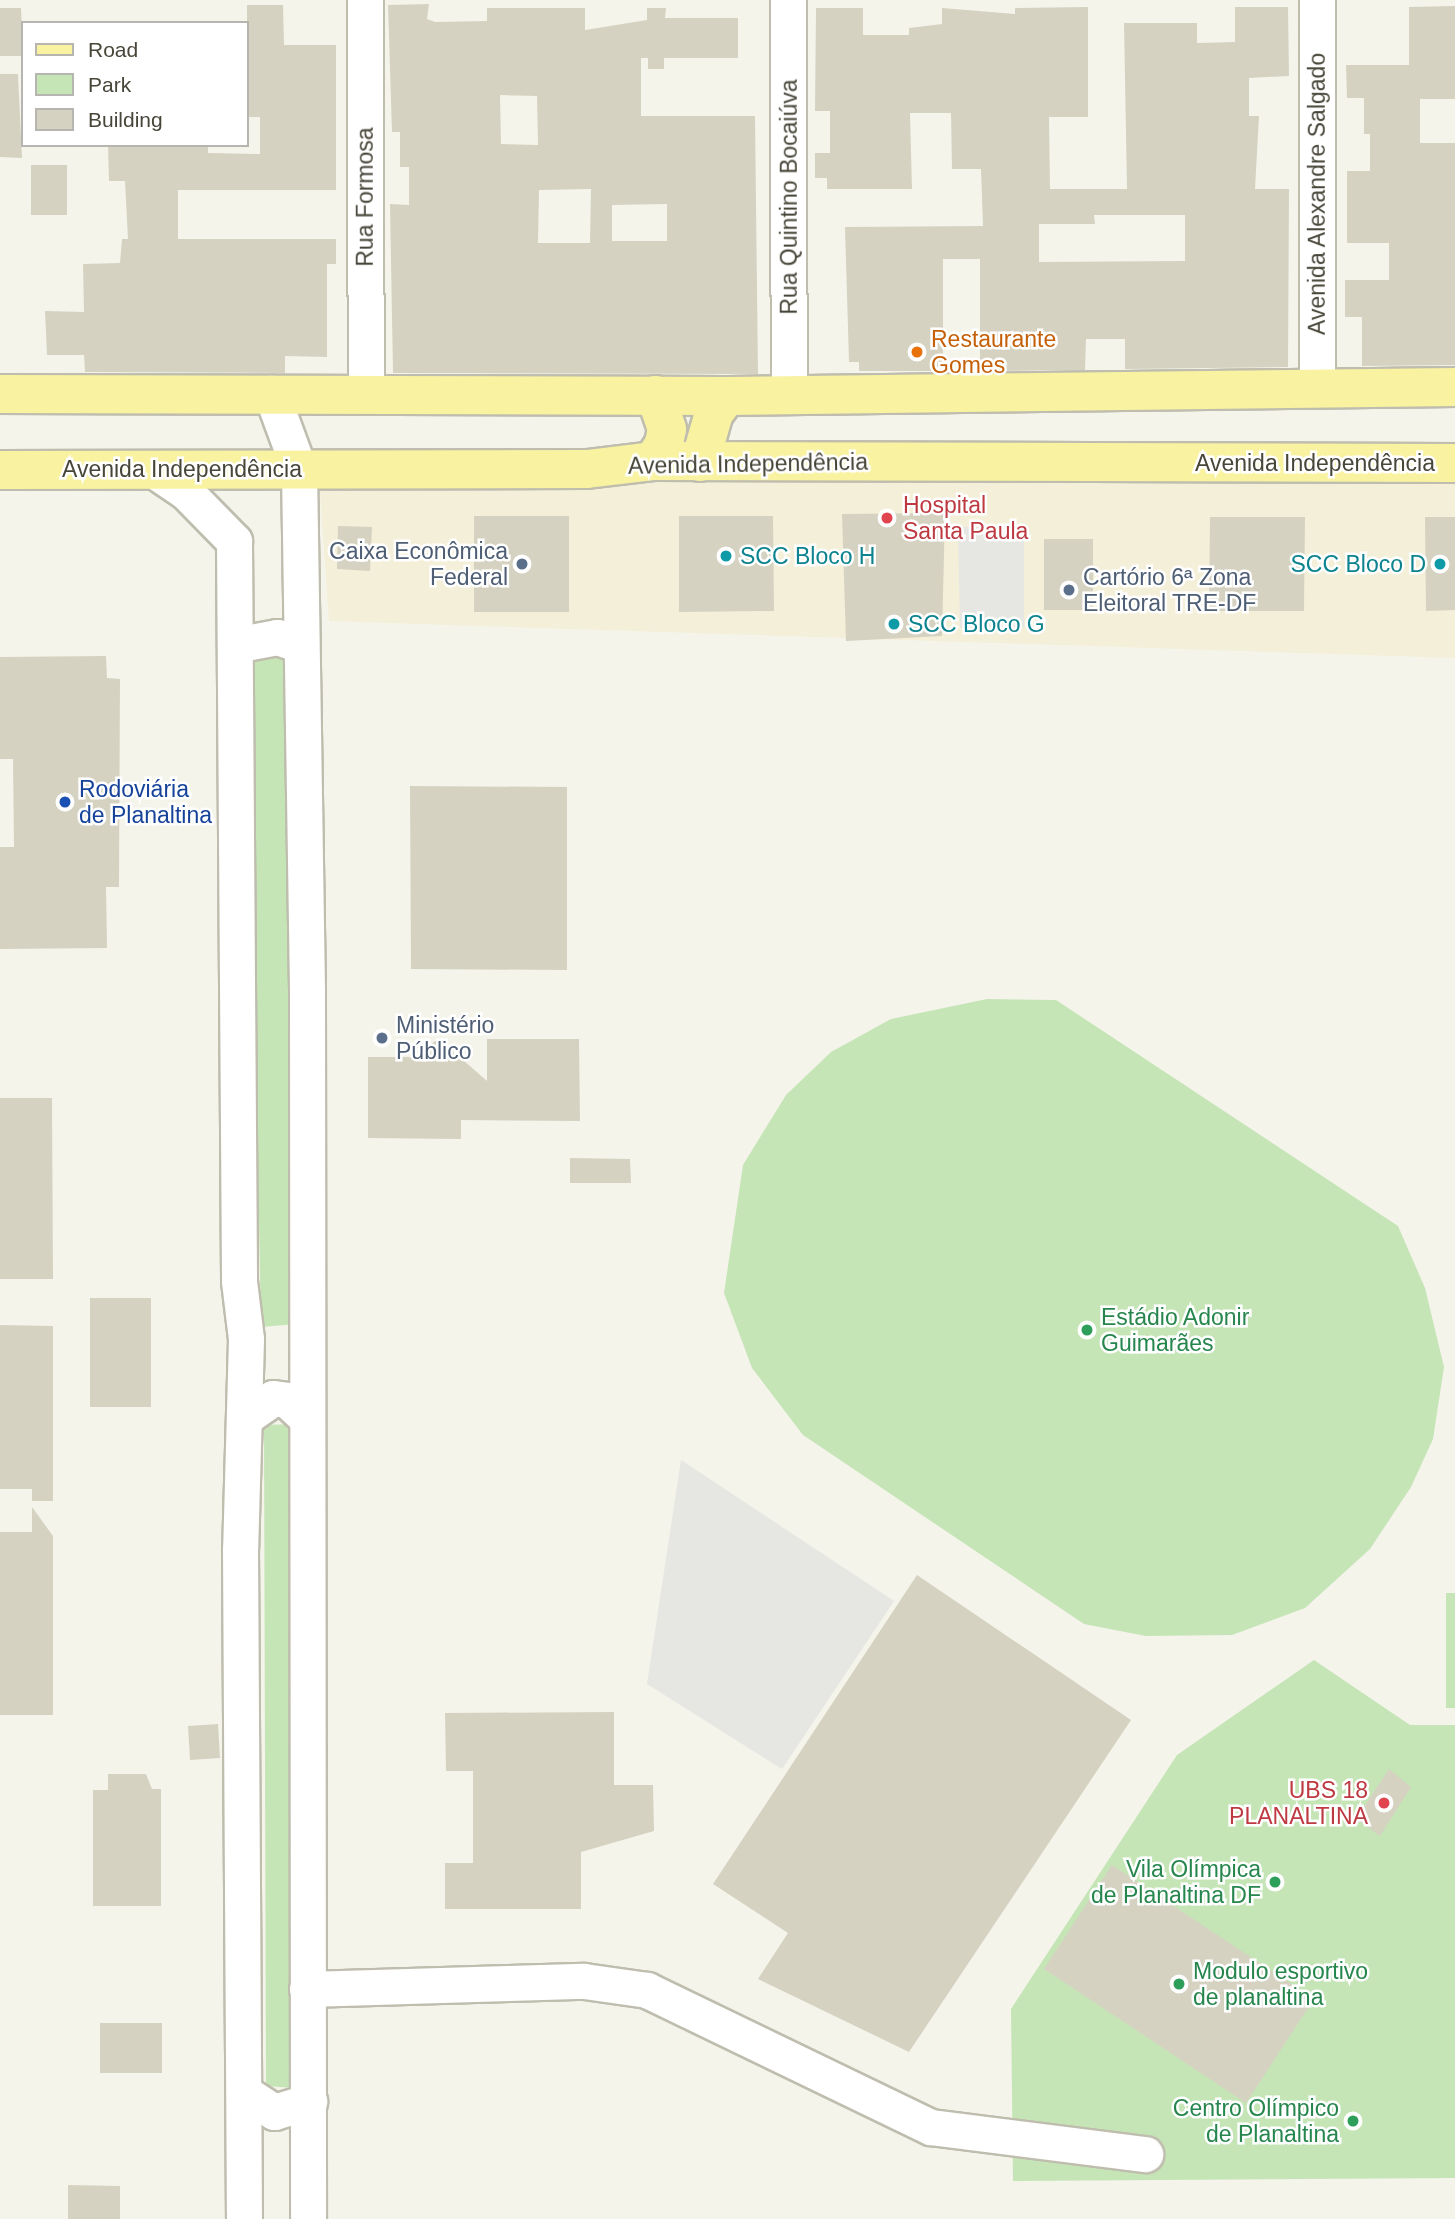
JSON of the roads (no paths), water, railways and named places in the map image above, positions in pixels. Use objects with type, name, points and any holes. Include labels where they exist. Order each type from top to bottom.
[{"type":"main road","points":[[0,394],[727,396],[789,393],[1455,387]]},
{"type":"main road","points":[[653,461],[664,444],[667,429],[655,395]]},
{"type":"main road","points":[[700,462],[714,413],[727,396]]},
{"type":"main road","name":"Avenida Independência","points":[[0,470],[587,470],[653,461],[1455,463]]},
{"type":"street","name":"Rua Formosa","points":[[365,0],[366,393]]},
{"type":"street","name":"Rua Quintino Bocaiúva","points":[[788,0],[789,393]]},
{"type":"street","name":"Avenida Alexandre Salgado","points":[[1317,0],[1317,387]]},
{"type":"street","points":[[271,393],[299,469],[307,992],[305,1343],[308,2219]]},
{"type":"street","points":[[152,469],[186,492],[234,541],[239,1281],[246,1339],[246,1417],[240,1549],[244,2219]]},
{"type":"street","points":[[235,645],[278,637],[300,645]]},
{"type":"street","points":[[246,1339],[275,1353],[305,1343]]},
{"type":"street","points":[[246,1417],[273,1398],[287,1400],[306,1418]]},
{"type":"street","points":[[307,1989],[583,1981],[647,1990],[930,2127],[1145,2154]]},
{"type":"street","points":[[245,2093],[274,2112],[309,2101]]},
{"type":"place","name":"Restaurante Gomes","points":[[917,352]]},
{"type":"place","name":"Hospital Santa Paula","points":[[887,518]]},
{"type":"place","name":"SCC Bloco H","points":[[726,556]]},
{"type":"place","name":"Caixa Econômica Federal","points":[[522,564]]},
{"type":"place","name":"SCC Bloco D","points":[[1440,564]]},
{"type":"place","name":"Cartório 6ª Zona Eleitoral TRE-DF","points":[[1069,590]]},
{"type":"place","name":"SCC Bloco G","points":[[894,624]]},
{"type":"place","name":"Rodoviária de Planaltina","points":[[65,802]]},
{"type":"place","name":"Ministério Público","points":[[382,1038]]},
{"type":"place","name":"Estádio Adonir Guimarães","points":[[1087,1330]]},
{"type":"place","name":"UBS 18 PLANALTINA","points":[[1384,1803]]},
{"type":"place","name":"Vila Olímpica de Planaltina DF","points":[[1275,1882]]},
{"type":"place","name":"Modulo esportivo de planaltina","points":[[1179,1984]]},
{"type":"place","name":"Centro Olímpico de Planaltina","points":[[1353,2121]]}]
